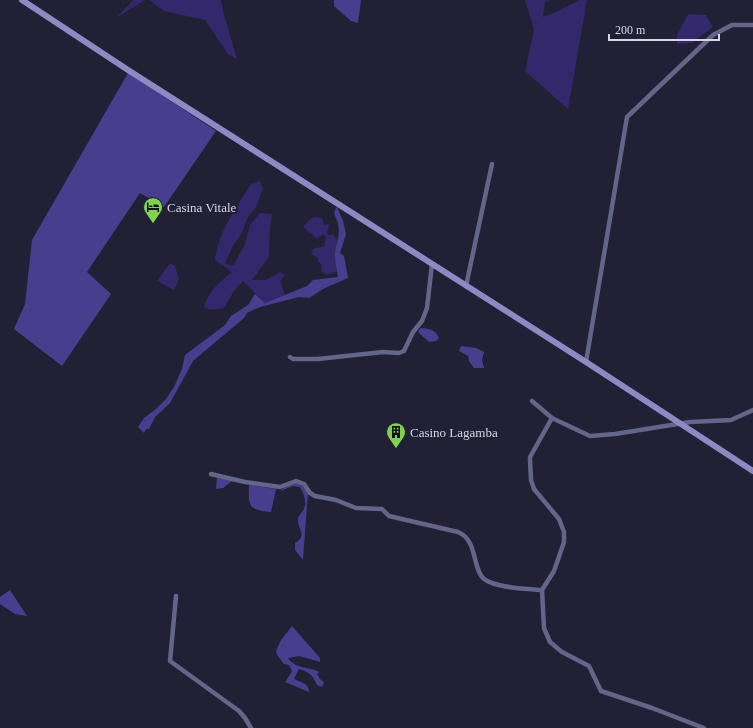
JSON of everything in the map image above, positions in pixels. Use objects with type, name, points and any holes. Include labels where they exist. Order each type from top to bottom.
[{"type":"main road","points":[[22,0],[128,70],[586,362],[753,471]]},
{"type":"street","points":[[586,362],[627,117],[713,35],[732,25],[753,25]]},
{"type":"street","points":[[466,286],[492,164]]},
{"type":"street","points":[[290,357],[293,359],[318,359],[383,352],[400,353],[404,351],[412,332],[422,321],[427,308],[432,264]]},
{"type":"street","points":[[532,401],[552,418],[590,436],[616,434],[690,422],[731,420],[753,410]]},
{"type":"street","points":[[552,418],[530,457],[531,480],[534,489],[559,519],[564,532],[564,542],[554,571],[542,590],[544,628],[550,642],[562,652],[589,666],[601,691],[652,708],[704,728]]},
{"type":"street","points":[[211,474],[245,482],[280,487],[296,482],[304,484],[310,493],[315,496],[336,500],[356,508],[382,509],[389,516],[458,532],[462,534],[471,546],[476,559],[478,572],[485,580],[491,583],[514,588],[542,590]]},
{"type":"street","points":[[176,596],[170,661],[239,711],[251,728]]},
{"type":"shaded area","points":[[133,0],[145,0],[116,18]]},
{"type":"shaded area","points":[[149,0],[221,0],[237,59],[228,54],[205,20],[164,11]]},
{"type":"shaded area","points":[[334,0],[361,0],[358,23],[351,21],[334,6]]},
{"type":"shaded area","points":[[525,0],[550,0],[545,2],[543,17],[580,0],[587,0],[568,109],[525,71],[534,29]]},
{"type":"shaded area","points":[[688,14],[706,15],[713,27],[692,43],[677,44],[677,35]]},
{"type":"shaded area","points":[[128,73],[216,131],[164,207],[140,193],[87,272],[111,294],[62,366],[14,329],[25,304],[32,240]]},
{"type":"shaded area","points":[[260,181],[263,189],[256,207],[248,217],[241,235],[234,244],[225,263],[233,266],[245,244],[250,225],[260,213],[272,214],[269,257],[252,280],[266,280],[280,272],[285,275],[280,281],[285,295],[265,303],[243,281],[234,291],[224,308],[210,310],[204,307],[208,296],[219,283],[232,272],[215,260],[220,240],[229,220],[251,184]]},
{"type":"shaded area","points":[[337,207],[343,221],[346,234],[340,253],[344,256],[348,278],[323,289],[309,298],[299,297],[260,307],[247,313],[244,318],[193,361],[170,403],[155,417],[149,429],[146,429],[144,433],[138,427],[144,418],[166,399],[174,387],[182,369],[185,355],[225,325],[231,316],[248,305],[255,294],[265,303],[307,286],[313,280],[338,277],[335,251],[339,228],[334,214]]},
{"type":"shaded area","points":[[315,217],[322,218],[324,225],[329,225],[327,232],[328,235],[333,235],[337,240],[335,255],[337,271],[327,275],[321,271],[322,265],[318,261],[318,258],[311,254],[313,249],[324,246],[326,237],[323,234],[318,239],[303,227],[309,220]]},
{"type":"shaded area","points":[[170,263],[175,266],[179,279],[174,290],[157,281]]},
{"type":"shaded area","points":[[421,328],[432,330],[439,338],[436,341],[429,342],[418,331]]},
{"type":"shaded area","points":[[461,346],[476,348],[484,352],[482,360],[484,368],[474,368],[469,361],[468,356],[459,351]]},
{"type":"shaded area","points":[[217,477],[232,481],[223,488],[216,489]]},
{"type":"shaded area","points":[[297,483],[308,492],[303,560],[295,550],[295,543],[302,535],[298,520],[305,506],[304,495],[300,487],[293,486],[280,491],[285,487]]},
{"type":"shaded area","points":[[249,485],[276,489],[271,512],[258,510],[251,506],[249,498]]},
{"type":"shaded area","points":[[10,590],[27,616],[15,614],[0,604],[0,597]]},
{"type":"shaded area","points":[[292,626],[320,658],[320,662],[299,656],[288,658],[291,662],[299,666],[319,672],[317,674],[324,682],[322,687],[317,685],[310,674],[299,669],[294,679],[306,685],[309,692],[285,682],[292,671],[289,665],[284,664],[277,655],[276,651],[281,640]]},
{"type":"place","name":"Casina Vitale","points":[[153,224]]},
{"type":"place","name":"Casino Lagamba","points":[[396,449]]}]
